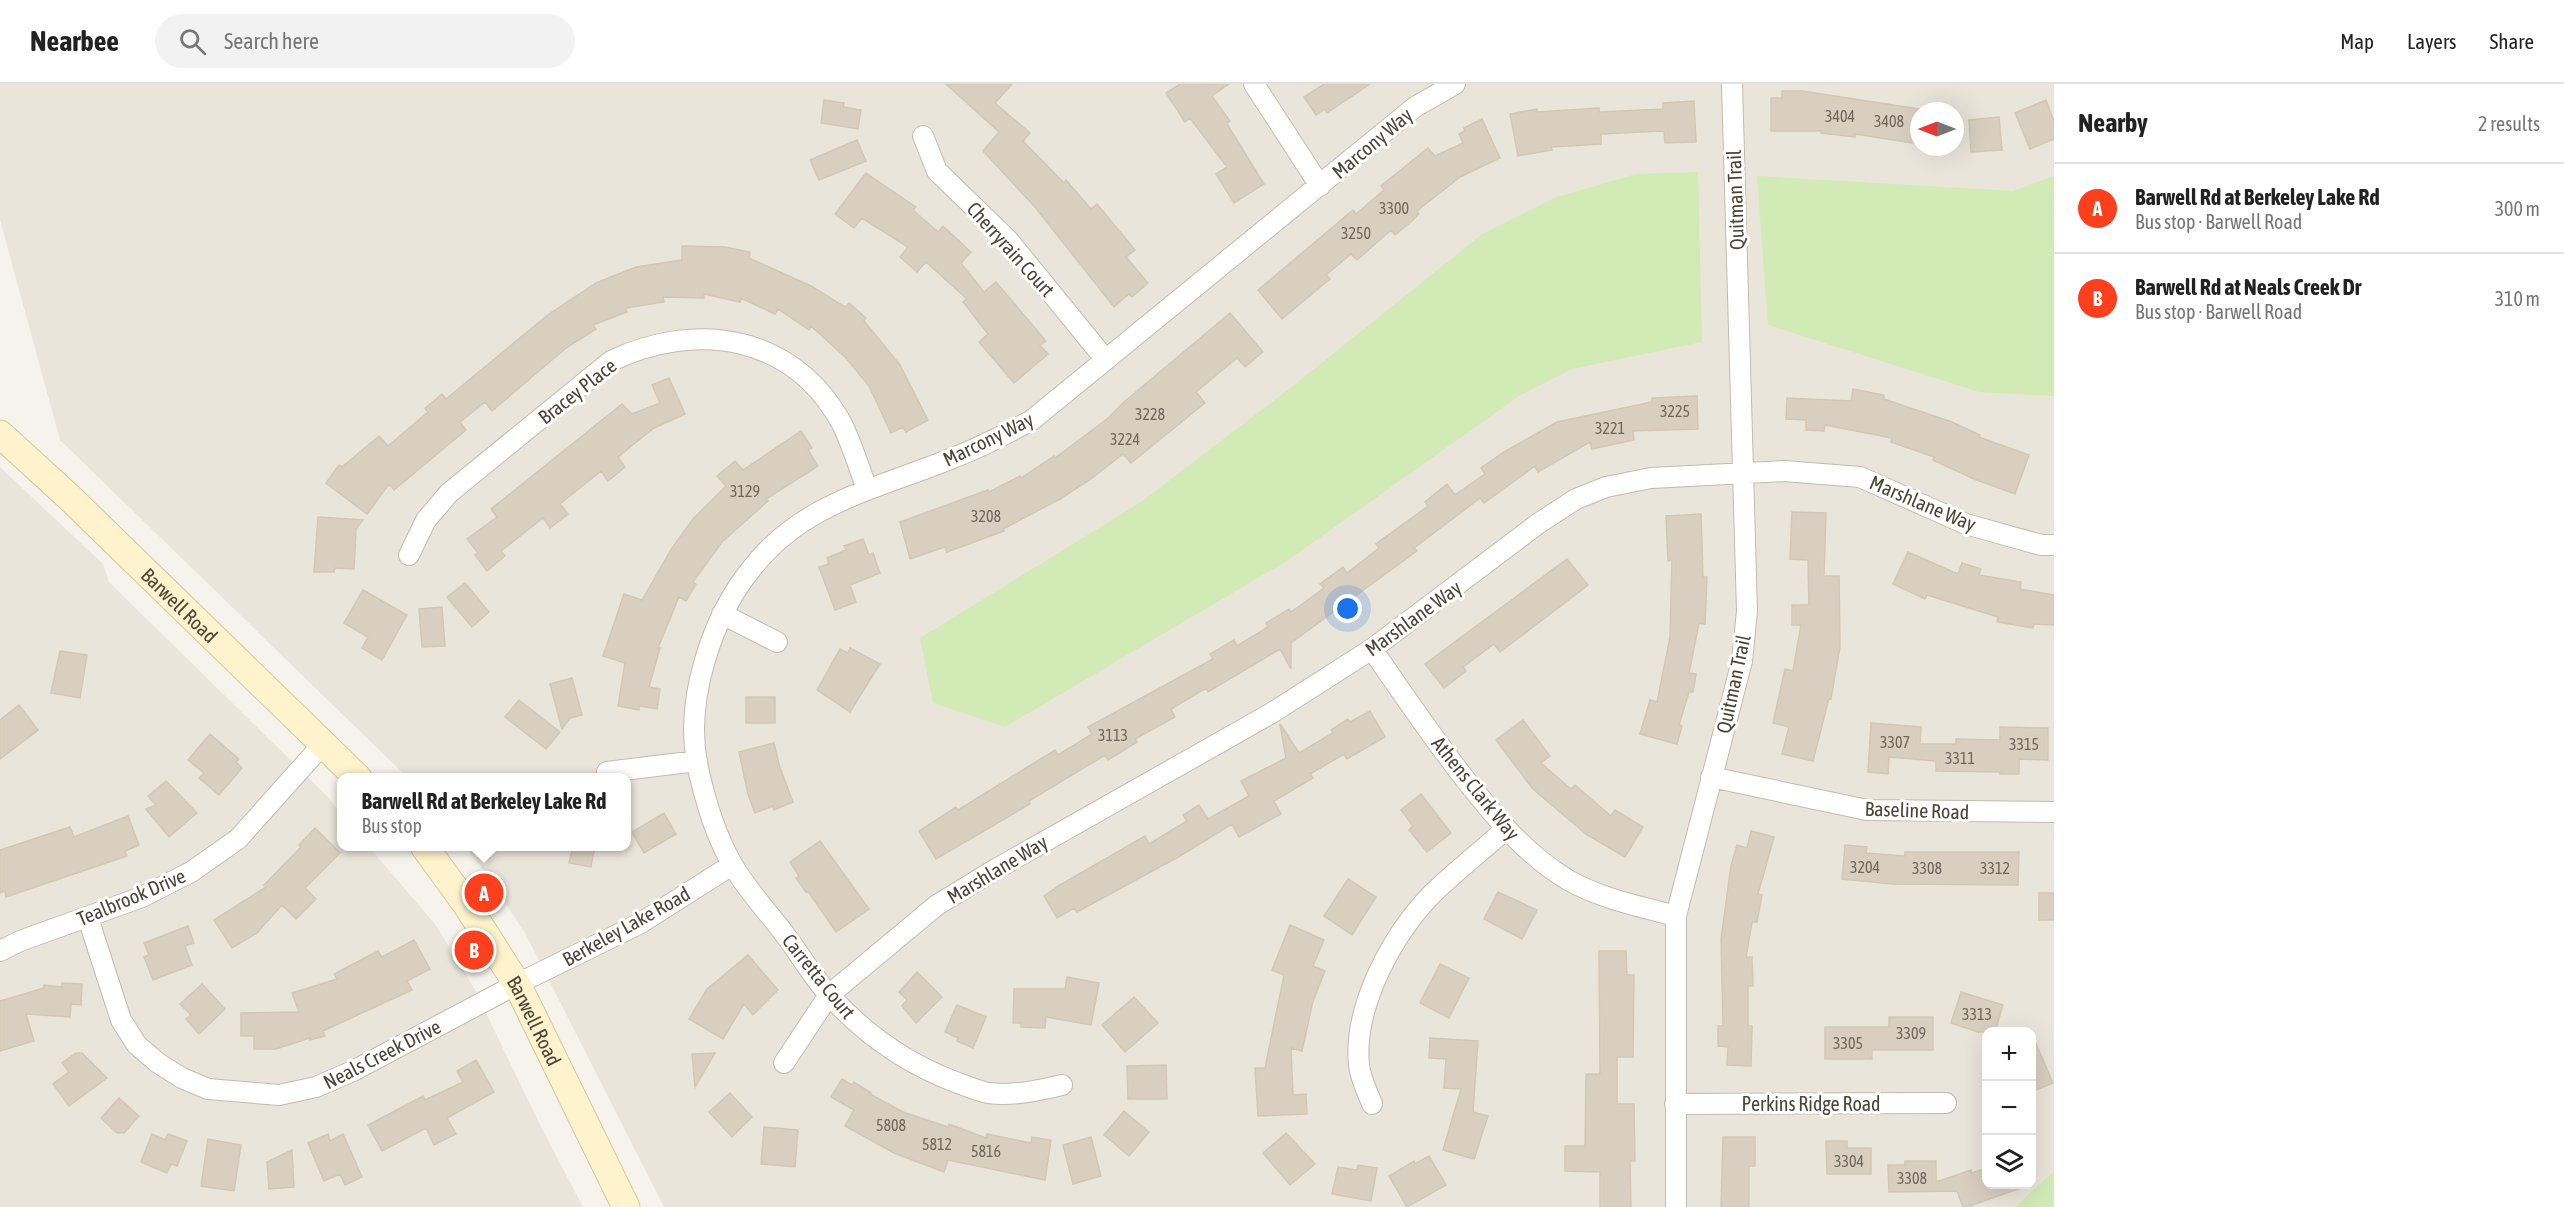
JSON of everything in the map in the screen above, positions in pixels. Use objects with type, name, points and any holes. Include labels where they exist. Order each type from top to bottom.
[{"type":"street","points":[[1254,84],[1320,186]]},
{"type":"street","name":"Marcony Way","points":[[732,865],[711,816],[697,761],[695,726],[698,690],[709,645],[722,614],[752,567],[781,538],[816,512],[867,489],[954,458],[1032,420],[1415,107],[1455,84]]},
{"type":"street","name":"Quitman Trail","points":[[1676,1207],[1676,916],[1742,661],[1747,610],[1732,84]]},
{"type":"street","name":"Cherryrain Court","points":[[923,136],[937,171],[1009,241],[1105,359]]},
{"type":"street","name":"Bracey Place","points":[[410,555],[426,520],[449,494],[611,361],[638,348],[663,343],[696,340],[725,341],[768,353],[793,367],[826,400],[842,425],[867,489]]},
{"type":"street","name":"Barwell Road","points":[[0,434],[70,498],[354,773]]},
{"type":"street","name":"Marshlane Way","points":[[784,1063],[829,995],[937,905],[1006,863],[1270,714],[1372,649],[1539,523],[1576,499],[1606,488],[1651,478],[1784,471],[1860,477],[1966,524],[2041,545],[2054,545]]},
{"type":"street","points":[[722,614],[777,642]]},
{"type":"street","name":"Athens Clark Way","points":[[1372,649],[1443,750],[1505,830],[1535,857],[1569,880],[1614,900],[1676,916]]},
{"type":"street","name":"Tealbrook Drive","points":[[0,951],[20,941],[142,897],[191,872],[238,839],[323,744]]},
{"type":"street","points":[[607,772],[697,761]]},
{"type":"street","name":"Baseline Road","points":[[1711,777],[1867,810],[2054,812]]},
{"type":"street","points":[[1372,1104],[1359,1068],[1358,1040],[1371,990],[1390,951],[1432,894],[1505,830]]},
{"type":"street","name":"Barwell Road","points":[[428,851],[466,904],[517,984],[626,1207]]},
{"type":"street","name":"Carretta Court","points":[[732,865],[829,995],[862,1028],[898,1054],[939,1076],[985,1092],[1017,1094],[1062,1085]]},
{"type":"street","name":"Berkeley Lake Road","points":[[517,984],[639,924],[732,865]]},
{"type":"street","name":"Neals Creek Drive","points":[[88,918],[121,1020],[137,1046],[182,1078],[208,1089],[279,1095],[316,1087],[354,1071],[517,984]]},
{"type":"street","name":"Perkins Ridge Road","points":[[1676,1104],[1946,1102]]},
{"type":"shaded area","points":[[0,84],[2054,84],[2054,1207],[664,1207],[525,933],[468,851],[631,851],[631,773],[403,773],[60,440],[0,220]]},
{"type":"shaded area","points":[[0,467],[103,564],[109,582],[327,796],[337,809],[337,851],[372,851],[435,924],[473,986],[541,1127],[583,1207],[0,1207]]},
{"type":"green space","points":[[1698,172],[1702,342],[1572,369],[1519,396],[1287,561],[1005,727],[933,703],[920,638],[1141,502],[1293,386],[1482,234],[1554,198],[1636,174]]},
{"type":"green space","points":[[1757,176],[2013,191],[2054,176],[2054,396],[1979,392],[1768,325]]},
{"type":"green space","points":[[2054,1171],[2054,1207],[2015,1207],[2036,1189]]},
{"type":"building","points":[[946,84],[1012,84],[995,103],[1030,133],[1023,141],[1064,183],[1066,180],[1091,209],[1097,204],[1135,250],[1126,257],[1148,283],[1132,297],[1129,294],[1114,307],[1035,207],[983,151],[999,132]]},
{"type":"building","points":[[1180,84],[1229,84],[1212,96],[1230,121],[1227,123],[1264,184],[1234,203],[1216,174],[1227,167],[1190,118],[1185,122],[1166,93]]},
{"type":"building","points":[[1324,84],[1370,84],[1327,113],[1325,109],[1316,115],[1304,97]]},
{"type":"building","points":[[1782,91],[1802,91],[1910,108],[1910,143],[1855,134],[1855,137],[1821,133],[1821,131],[1771,131],[1771,98],[1782,98]]},
{"type":"building","points":[[824,100],[844,103],[843,107],[861,110],[858,129],[821,123]]},
{"type":"building","points":[[2046,100],[2054,121],[2054,139],[2030,149],[2015,113]]},
{"type":"building","points":[[1694,101],[1696,142],[1665,143],[1664,131],[1601,134],[1601,144],[1551,147],[1552,150],[1518,156],[1510,114],[1537,109],[1537,112],[1599,108],[1599,112],[1663,109],[1663,103]]},
{"type":"building","points":[[1999,117],[2002,150],[1971,152],[1969,120]]},
{"type":"building","points":[[1482,119],[1500,158],[1460,177],[1417,211],[1419,214],[1395,235],[1391,230],[1357,260],[1351,254],[1326,275],[1330,279],[1282,319],[1258,290],[1353,210],[1356,214],[1384,190],[1381,186],[1428,148],[1435,156],[1463,143],[1459,134],[1465,131],[1464,128]]},
{"type":"building","points":[[857,140],[866,161],[819,180],[810,160]]},
{"type":"building","points":[[866,173],[916,207],[913,210],[938,232],[943,226],[971,252],[961,263],[984,292],[996,282],[1046,341],[1040,345],[1048,354],[1014,383],[979,342],[988,334],[963,302],[967,299],[926,262],[917,272],[900,257],[908,247],[862,218],[854,228],[835,214]]},
{"type":"building","points":[[682,246],[725,247],[750,252],[749,258],[811,286],[845,307],[849,303],[866,318],[864,321],[900,365],[928,420],[906,432],[903,427],[891,433],[869,386],[846,358],[811,326],[809,330],[778,309],[775,314],[741,298],[740,302],[704,294],[704,298],[663,297],[664,302],[626,308],[627,312],[593,325],[596,329],[566,348],[492,411],[485,402],[460,422],[466,430],[394,490],[389,484],[367,514],[326,483],[339,465],[342,467],[379,436],[388,446],[428,412],[425,408],[442,394],[446,399],[549,314],[596,283],[636,267],[682,260]]},
{"type":"building","points":[[1230,313],[1263,352],[1245,367],[1237,358],[1196,392],[1205,403],[1131,463],[1123,454],[1091,479],[1060,499],[1003,529],[1004,531],[947,552],[945,547],[910,559],[900,522],[988,490],[989,492],[1020,476],[1021,478],[1054,456],[1055,458],[1107,419]]},
{"type":"building","points":[[669,378],[685,414],[654,428],[618,457],[625,467],[608,481],[601,471],[560,504],[568,514],[550,528],[543,518],[501,551],[505,556],[487,571],[475,555],[478,553],[467,539],[497,517],[491,509],[622,404],[632,414],[660,403],[652,385]]},
{"type":"building","points":[[1853,389],[1884,395],[1884,399],[1952,422],[1980,435],[1979,437],[2029,455],[2015,494],[1974,479],[1933,460],[1934,457],[1891,442],[1892,438],[1825,425],[1824,431],[1806,430],[1806,420],[1786,419],[1787,398],[1851,401]]},
{"type":"building","points":[[1697,396],[1698,429],[1633,431],[1634,440],[1592,449],[1590,442],[1538,472],[1535,466],[1484,503],[1480,498],[1414,548],[1417,551],[1291,643],[1291,669],[1280,649],[1208,692],[1206,688],[1171,709],[1175,717],[1135,739],[1137,742],[1108,760],[1105,755],[1029,801],[1030,804],[936,859],[919,831],[956,807],[958,810],[1055,750],[1058,755],[1092,734],[1088,727],[1213,659],[1210,654],[1234,640],[1237,646],[1268,627],[1266,623],[1289,609],[1291,612],[1324,588],[1320,584],[1343,567],[1347,573],[1379,548],[1376,544],[1428,506],[1425,502],[1447,484],[1455,495],[1485,474],[1481,468],[1557,422],[1652,402],[1652,398]]},
{"type":"building","points":[[801,431],[812,448],[808,450],[818,466],[766,499],[768,501],[722,542],[693,582],[696,584],[686,601],[679,597],[658,648],[660,648],[649,687],[660,689],[657,709],[639,706],[639,710],[618,706],[625,663],[603,656],[624,594],[642,600],[672,548],[693,519],[726,486],[717,476],[735,461],[743,470]]},
{"type":"building","points":[[1792,512],[1826,513],[1824,576],[1839,576],[1840,647],[1831,699],[1829,698],[1813,761],[1782,754],[1789,727],[1773,723],[1785,669],[1793,671],[1801,625],[1792,625],[1792,605],[1809,605],[1808,560],[1790,559]]},
{"type":"building","points":[[1701,514],[1703,577],[1707,577],[1705,624],[1699,623],[1689,673],[1696,674],[1693,692],[1689,692],[1679,725],[1682,726],[1677,744],[1640,734],[1650,700],[1657,702],[1670,637],[1672,560],[1668,561],[1666,516]]},
{"type":"building","points":[[318,517],[363,520],[356,529],[354,569],[335,568],[334,572],[314,572]]},
{"type":"building","points":[[863,539],[869,555],[873,553],[880,573],[850,585],[856,602],[835,610],[819,567],[829,564],[827,558],[846,550],[844,546]]},
{"type":"building","points":[[1908,552],[1958,574],[1962,563],[1981,569],[1979,575],[2021,582],[2020,589],[2054,595],[2054,625],[2034,624],[2033,628],[1997,622],[1998,617],[1927,595],[1925,599],[1893,584]]},
{"type":"building","points":[[1567,559],[1588,585],[1500,652],[1494,644],[1463,667],[1466,671],[1444,688],[1425,664]]},
{"type":"building","points":[[465,583],[489,612],[472,627],[447,597]]},
{"type":"building","points":[[363,590],[407,615],[382,660],[362,648],[368,637],[344,623]]},
{"type":"building","points":[[442,607],[445,646],[422,647],[419,609]]},
{"type":"building","points":[[850,648],[880,664],[850,712],[817,690],[840,649],[848,653]]},
{"type":"building","points":[[60,651],[87,655],[80,698],[51,693]]},
{"type":"building","points":[[572,678],[582,715],[570,718],[562,729],[550,684]]},
{"type":"building","points":[[746,697],[775,697],[775,723],[746,723]]},
{"type":"building","points":[[519,700],[560,732],[546,749],[505,717]]},
{"type":"building","points":[[19,705],[38,730],[0,759],[0,720]]},
{"type":"building","points":[[1370,711],[1385,737],[1347,759],[1344,754],[1310,774],[1313,778],[1274,801],[1281,814],[1239,837],[1232,824],[1180,856],[1077,912],[1074,908],[1057,918],[1044,896],[1060,885],[1145,836],[1149,844],[1187,821],[1183,815],[1199,805],[1208,819],[1249,796],[1241,781],[1286,758],[1280,725],[1299,753],[1333,733],[1331,730],[1348,719],[1350,722]]},
{"type":"building","points":[[1523,720],[1550,756],[1541,763],[1571,789],[1575,785],[1611,816],[1615,810],[1643,827],[1625,857],[1587,835],[1533,789],[1507,755],[1496,740]]},
{"type":"building","points":[[1871,723],[1921,727],[1920,744],[1956,744],[1956,739],[2000,740],[2000,727],[2048,728],[2048,760],[2019,759],[2019,774],[2000,774],[2000,772],[1936,771],[1936,761],[1889,757],[1888,774],[1868,772]]},
{"type":"building","points":[[210,734],[239,759],[236,762],[242,768],[219,795],[199,778],[204,773],[188,760]]},
{"type":"building","points":[[774,743],[780,768],[793,802],[774,810],[773,806],[755,813],[748,794],[739,752]]},
{"type":"building","points":[[166,781],[197,813],[169,837],[146,809],[156,805],[148,796]]},
{"type":"building","points":[[1421,794],[1451,833],[1427,852],[1409,830],[1413,826],[1401,810]]},
{"type":"building","points":[[664,813],[676,834],[644,853],[632,832]]},
{"type":"building","points":[[128,816],[139,845],[125,851],[127,856],[6,897],[5,891],[0,893],[0,850],[70,827],[74,837]]},
{"type":"building","points":[[315,828],[340,853],[305,888],[316,899],[296,919],[282,905],[257,933],[232,948],[214,920],[266,887],[264,885],[301,847],[299,845]]},
{"type":"building","points":[[1751,831],[1774,837],[1758,894],[1762,895],[1757,922],[1752,922],[1746,957],[1752,957],[1753,986],[1748,986],[1748,1026],[1752,1026],[1751,1066],[1727,1065],[1728,1047],[1718,1046],[1718,1026],[1723,1026],[1721,939],[1731,866],[1737,845],[1747,848]]},
{"type":"building","points":[[820,841],[869,909],[836,932],[808,891],[806,892],[796,878],[799,876],[790,862]]},
{"type":"building","points":[[1845,845],[1867,847],[1866,853],[1905,856],[1905,852],[2019,852],[2018,885],[1892,884],[1842,879]]},
{"type":"building","points":[[572,851],[594,851],[591,867],[569,863]]},
{"type":"building","points":[[1348,879],[1376,897],[1352,935],[1324,916]]},
{"type":"building","points":[[1498,892],[1537,910],[1522,939],[1484,919]]},
{"type":"building","points":[[2039,893],[2054,893],[2054,920],[2039,920]]},
{"type":"building","points":[[1290,925],[1324,940],[1313,966],[1325,971],[1313,1001],[1302,1051],[1291,1048],[1293,1095],[1306,1094],[1307,1114],[1258,1116],[1255,1068],[1265,1068],[1284,975],[1272,970]]},
{"type":"building","points":[[188,926],[194,943],[185,946],[192,965],[153,980],[144,957],[149,955],[144,943]]},
{"type":"building","points":[[414,940],[430,969],[407,981],[412,990],[323,1031],[325,1036],[310,1040],[310,1038],[276,1049],[254,1049],[254,1036],[241,1036],[241,1013],[299,1012],[292,993],[337,979],[334,974],[378,951],[382,957]]},
{"type":"building","points":[[1599,951],[1626,951],[1627,975],[1634,975],[1633,1057],[1617,1057],[1617,1104],[1634,1104],[1635,1161],[1630,1161],[1631,1207],[1600,1207],[1600,1172],[1565,1171],[1565,1146],[1585,1146],[1586,1074],[1600,1074]]},
{"type":"building","points":[[748,955],[778,990],[753,1015],[744,1004],[723,1039],[689,1019],[707,989]]},
{"type":"building","points":[[1440,964],[1469,978],[1449,1018],[1420,1003]]},
{"type":"building","points":[[917,972],[942,997],[916,1023],[902,1006],[907,1000],[899,992]]},
{"type":"building","points":[[1067,977],[1099,983],[1091,1025],[1046,1017],[1045,1028],[1021,1027],[1021,1023],[1013,1023],[1014,989],[1065,989]]},
{"type":"building","points":[[62,983],[82,984],[81,1005],[71,1004],[70,1017],[26,1014],[34,1041],[0,1051],[0,1001],[44,988],[44,985],[62,987]]},
{"type":"building","points":[[202,984],[225,1009],[199,1034],[186,1019],[191,1015],[180,1004]]},
{"type":"building","points":[[1961,992],[2003,1005],[1996,1027],[1982,1027],[1982,1032],[1978,1032],[1951,1023]]},
{"type":"building","points":[[1134,997],[1158,1023],[1125,1052],[1102,1025]]},
{"type":"building","points":[[957,1005],[986,1017],[973,1048],[957,1041],[958,1038],[945,1032]]},
{"type":"building","points":[[1889,1017],[1933,1017],[1933,1050],[1872,1050],[1872,1059],[1825,1059],[1825,1027],[1889,1027]]},
{"type":"building","points":[[1430,1038],[1478,1041],[1473,1112],[1488,1116],[1474,1159],[1443,1150],[1461,1089],[1444,1088],[1446,1059],[1429,1058]]},
{"type":"building","points":[[2036,1044],[2053,1083],[2036,1090]]},
{"type":"building","points":[[76,1053],[82,1053],[107,1078],[69,1106],[53,1084],[69,1072],[62,1063]]},
{"type":"building","points":[[715,1053],[695,1087],[692,1054]]},
{"type":"building","points":[[476,1060],[494,1092],[447,1118],[456,1134],[434,1145],[426,1128],[382,1151],[368,1125],[423,1096],[425,1100],[463,1082],[457,1071]]},
{"type":"building","points":[[1166,1065],[1167,1099],[1128,1099],[1127,1066]]},
{"type":"building","points":[[842,1079],[852,1085],[854,1082],[870,1094],[903,1112],[948,1127],[949,1124],[986,1138],[987,1134],[1031,1143],[1032,1137],[1051,1140],[1045,1180],[948,1160],[944,1172],[894,1153],[845,1126],[854,1110],[831,1097]]},
{"type":"building","points":[[730,1093],[752,1117],[732,1137],[709,1112]]},
{"type":"building","points":[[119,1098],[139,1116],[124,1133],[117,1133],[101,1118]]},
{"type":"building","points":[[1124,1111],[1149,1132],[1129,1156],[1104,1135]]},
{"type":"building","points":[[764,1127],[798,1130],[795,1167],[761,1164]]},
{"type":"building","points":[[1286,1133],[1315,1164],[1290,1185],[1263,1153]]},
{"type":"building","points":[[152,1134],[165,1140],[168,1134],[187,1141],[177,1166],[171,1164],[167,1173],[141,1162]]},
{"type":"building","points":[[328,1134],[330,1141],[343,1134],[362,1177],[345,1185],[340,1174],[324,1181],[308,1143]]},
{"type":"building","points":[[1091,1137],[1101,1176],[1073,1184],[1063,1145]]},
{"type":"building","points":[[1723,1137],[1755,1137],[1755,1166],[1749,1166],[1749,1207],[1721,1207]]},
{"type":"building","points":[[208,1139],[241,1145],[234,1191],[201,1186]]},
{"type":"building","points":[[1826,1141],[1847,1141],[1847,1148],[1871,1148],[1871,1174],[1827,1174]]},
{"type":"building","points":[[292,1150],[294,1187],[269,1189],[267,1162]]},
{"type":"building","points":[[1429,1156],[1446,1185],[1407,1207],[1389,1176],[1414,1161],[1415,1164]]},
{"type":"building","points":[[1905,1161],[1936,1161],[1936,1182],[1971,1170],[1972,1173],[1982,1169],[1982,1189],[2018,1189],[1967,1207],[1963,1207],[1957,1191],[1889,1192],[1888,1165],[1905,1165]]},
{"type":"building","points":[[1358,1165],[1377,1168],[1371,1201],[1332,1194],[1338,1167],[1357,1170]]},
{"type":"place","name":"Barwell Rd at Berkeley Lake Rd","points":[[484,893]]},
{"type":"place","name":"Barwell Rd at Neals Creek Dr","points":[[474,950]]}]
